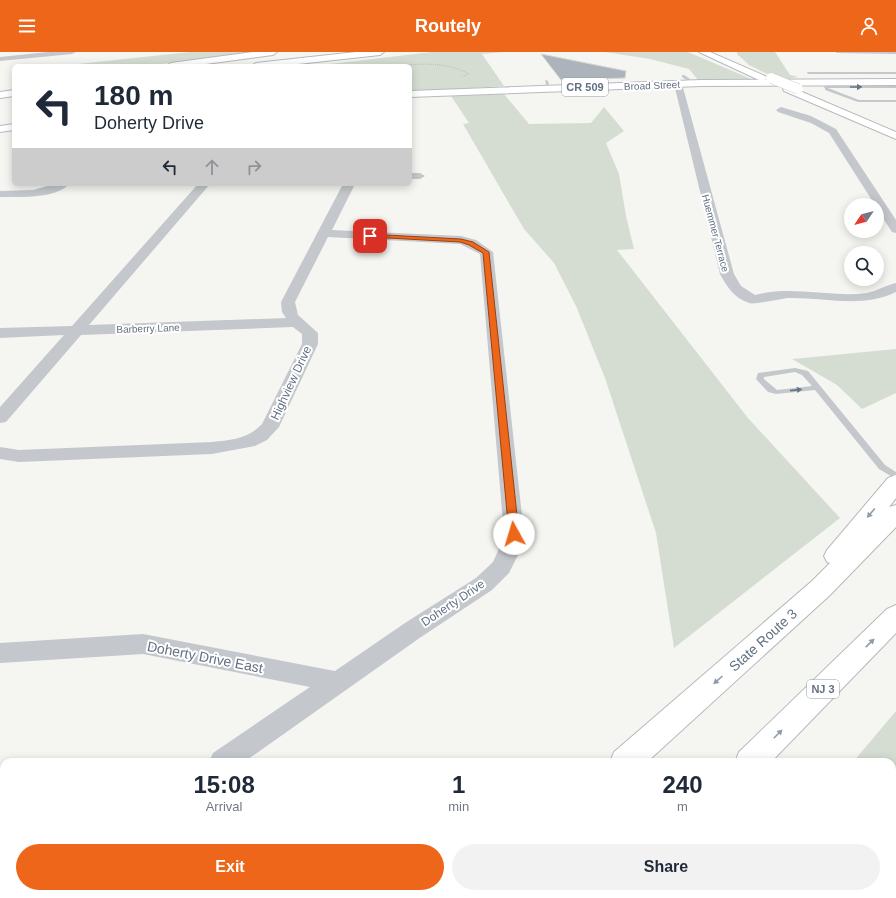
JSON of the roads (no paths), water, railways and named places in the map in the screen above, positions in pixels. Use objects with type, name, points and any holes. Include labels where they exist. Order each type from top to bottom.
[{"type":"main road","points":[[186,64],[276,52]]},
{"type":"main road","points":[[271,64],[352,53],[380,52]]},
{"type":"main road","points":[[703,52],[896,131]]},
{"type":"main road","points":[[734,55],[743,64],[767,78]]},
{"type":"main road","name":"Broad Street","points":[[412,94],[548,85],[681,80],[694,83],[822,84],[896,81]]},
{"type":"main road","points":[[0,86],[12,84]]},
{"type":"main road","points":[[793,89],[896,136]]},
{"type":"main road","points":[[0,94],[12,93]]},
{"type":"main road","points":[[0,129],[12,127]]},
{"type":"main road","points":[[778,626],[896,483]]},
{"type":"main road","name":"State Route 3","points":[[630,758],[821,588],[896,513]]},
{"type":"main road","name":"NJ 3","points":[[754,758],[896,616]]},
{"type":"street","points":[[0,59],[72,52]]},
{"type":"street","name":"Huemmer Terrace","points":[[681,80],[727,274],[735,289],[753,300],[773,295],[789,294],[862,297],[884,293],[896,287]]},
{"type":"street","points":[[781,110],[819,122],[833,131],[896,229]]},
{"type":"street","points":[[0,194],[38,193],[55,189],[60,186]]},
{"type":"street","points":[[0,418],[202,186]]},
{"type":"street","name":"Highview Drive","points":[[0,453],[19,456],[212,448],[249,442],[261,436],[270,426],[310,344],[310,333],[297,322],[288,309],[288,302],[348,186]]},
{"type":"street","name":"Doherty Drive","points":[[228,758],[413,630],[484,584],[501,567],[509,551],[514,534],[486,252],[471,243],[461,240],[324,233]]},
{"type":"street","name":"Barberry Lane","points":[[0,333],[297,322]]},
{"type":"street","name":"Doherty Drive East","points":[[0,653],[144,644],[338,682]]},
{"type":"lane","points":[[837,52],[896,53]]},
{"type":"lane","points":[[808,73],[835,73],[896,81]]},
{"type":"lane","points":[[822,84],[826,89],[858,101],[896,101]]},
{"type":"lane","points":[[816,388],[776,392],[771,390],[760,379],[761,374],[795,370],[805,374],[882,467],[896,476]]}]
